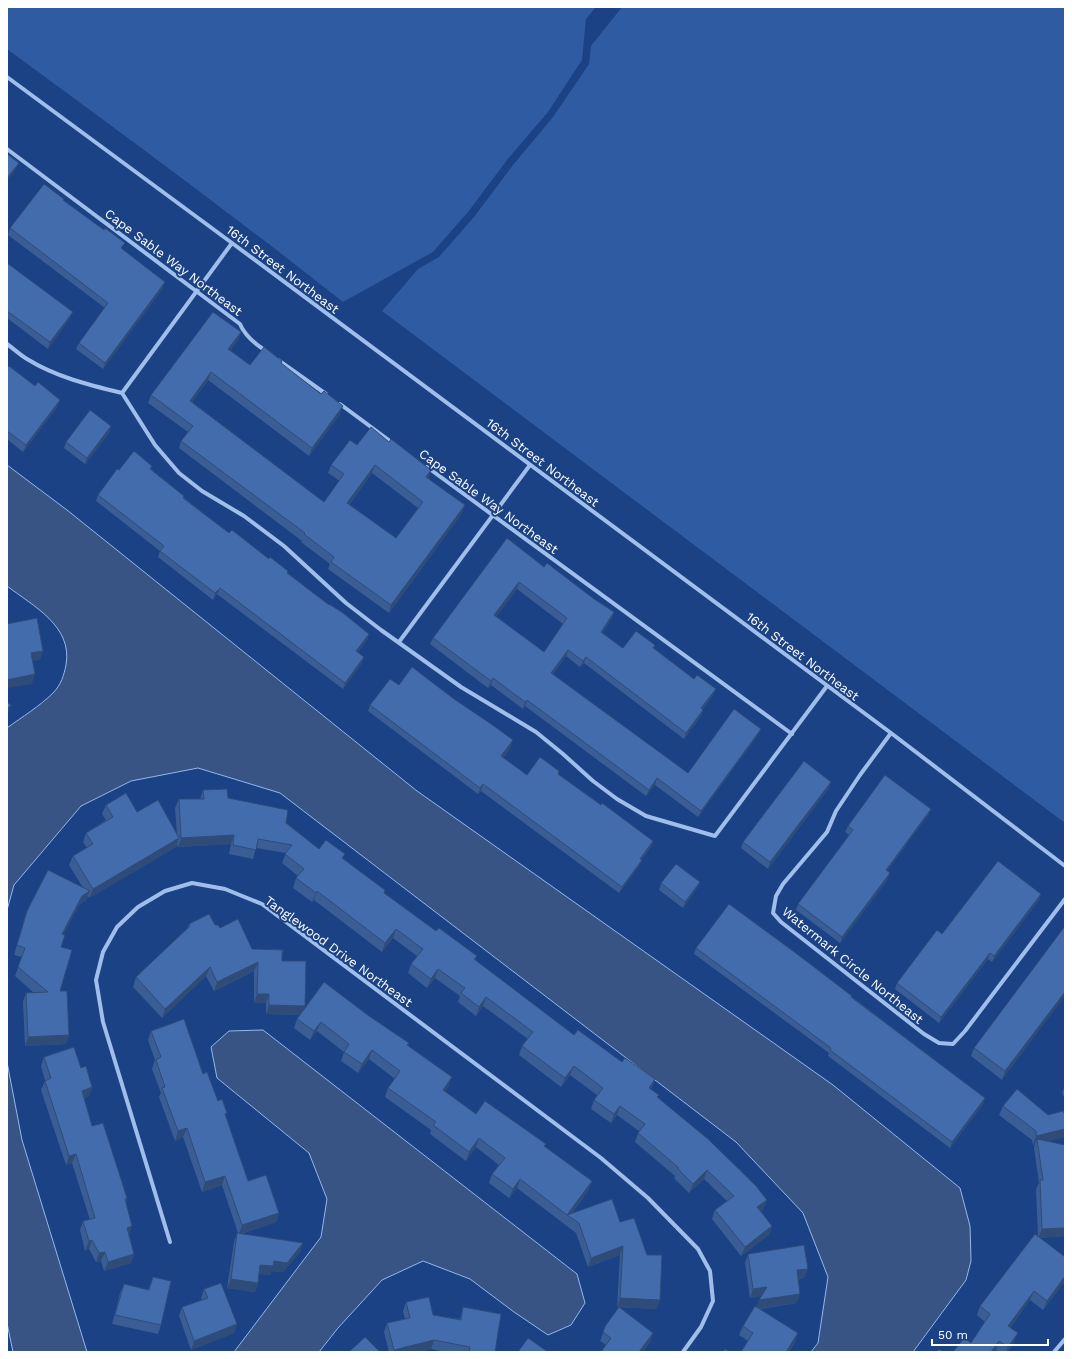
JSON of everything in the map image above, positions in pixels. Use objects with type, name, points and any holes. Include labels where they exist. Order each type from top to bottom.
[{"type":"street","name":"16th Street Northeast","points":[[7,77],[892,733],[1065,866]]},
{"type":"street","name":"Cape Sable Way Northeast","points":[[7,149],[240,324],[254,343],[267,352]]},
{"type":"street","points":[[122,393],[232,243]]},
{"type":"street","points":[[7,344],[27,359],[53,372],[86,385],[122,393],[155,445],[179,473],[202,491],[244,516],[284,546],[346,603],[461,688],[536,732],[593,781],[617,799],[646,816],[715,836],[827,686]]},
{"type":"street","points":[[273,357],[330,397]]},
{"type":"street","points":[[336,402],[398,447]]},
{"type":"street","name":"Cape Sable Way Northeast","points":[[423,464],[792,734]]},
{"type":"street","points":[[399,642],[530,465]]},
{"type":"street","name":"Watermark Circle Northeast","points":[[892,733],[860,775],[836,811],[827,832],[783,884],[776,896],[773,913],[781,922],[924,1034],[939,1043],[953,1044],[965,1031],[1065,899]]},
{"type":"street","name":"Tanglewood Drive Northeast","points":[[170,1242],[103,1022],[96,980],[103,952],[118,927],[138,907],[165,891],[192,883],[224,888],[262,904],[601,1158],[648,1198],[698,1249],[710,1271],[713,1302],[701,1328],[683,1352]]},
{"type":"street","points":[[1054,1352],[1065,1340]]},
{"type":"shaded area","points":[[7,7],[596,7],[586,19],[582,60],[548,112],[507,160],[468,212],[433,252],[343,302],[218,206],[7,49]]},
{"type":"shaded area","points":[[622,7],[1065,7],[1065,823],[382,311],[418,269],[439,257],[474,217],[513,165],[553,117],[589,64],[591,46]]},
{"type":"shaded area","points":[[7,465],[67,510],[417,791],[833,1085],[960,1188],[970,1226],[971,1261],[966,1280],[913,1352],[811,1352],[818,1343],[828,1277],[803,1213],[736,1142],[280,793],[198,768],[131,781],[81,806],[14,885],[7,910],[7,728],[48,698],[56,690],[66,665],[67,651],[57,628],[49,618],[7,586]]},
{"type":"shaded area","points":[[263,1030],[577,1274],[585,1303],[571,1325],[548,1335],[470,1279],[423,1261],[382,1280],[338,1328],[319,1352],[234,1352],[321,1237],[327,1199],[309,1153],[217,1078],[211,1047],[229,1031]]},
{"type":"shaded area","points":[[7,1062],[22,1140],[87,1352],[13,1352],[7,1323]]},
{"type":"building","points":[[7,154],[19,163],[7,178]]},
{"type":"building","points":[[44,184],[104,230],[105,228],[125,243],[121,248],[165,282],[105,363],[79,343],[108,303],[10,228]]},
{"type":"building","points":[[7,263],[73,312],[50,342],[7,311]]},
{"type":"building","points":[[213,312],[241,332],[228,349],[250,365],[264,347],[282,361],[281,363],[321,394],[324,391],[343,406],[312,448],[211,372],[190,401],[324,502],[344,474],[331,465],[350,440],[357,445],[371,427],[389,442],[391,439],[431,470],[426,477],[465,505],[391,605],[331,562],[334,557],[304,534],[305,533],[181,441],[193,426],[151,395]],"holes":[[[375,465],[423,502],[396,538],[347,503]]]},
{"type":"building","points":[[9,366],[35,386],[38,382],[60,400],[26,445],[7,431],[7,368]]},
{"type":"building","points":[[90,410],[111,426],[87,458],[66,442]]},
{"type":"building","points":[[134,451],[152,466],[150,469],[184,496],[183,498],[229,533],[232,530],[269,559],[270,557],[288,571],[287,573],[329,605],[343,613],[369,634],[356,651],[364,657],[345,683],[220,588],[215,593],[160,551],[164,546],[98,495],[117,469],[119,470]]},
{"type":"building","points":[[507,538],[544,567],[547,563],[594,599],[614,612],[601,632],[621,647],[623,648],[636,631],[655,645],[653,648],[694,679],[697,675],[716,689],[701,708],[703,710],[686,733],[586,657],[583,661],[568,650],[551,673],[688,773],[734,709],[761,729],[701,811],[657,778],[649,790],[527,700],[525,702],[493,678],[491,681],[433,638]],"holes":[[[519,582],[567,618],[544,652],[494,615]]]},
{"type":"building","points":[[37,618],[43,651],[31,653],[35,674],[7,680],[7,624]]},
{"type":"building","points":[[412,667],[454,699],[513,740],[501,756],[527,775],[540,757],[559,771],[558,774],[601,805],[602,803],[653,841],[640,859],[642,860],[622,887],[483,784],[480,788],[370,705],[390,679],[399,685]]},
{"type":"building","points":[[7,702],[11,705],[7,709]]},
{"type":"building","points":[[804,761],[831,782],[770,862],[743,842]]},
{"type":"building","points":[[885,775],[931,809],[886,870],[890,873],[842,937],[798,904],[853,830],[848,826]]},
{"type":"building","points":[[227,789],[228,798],[288,810],[286,823],[319,849],[326,840],[345,854],[342,858],[385,890],[384,893],[436,931],[439,928],[477,956],[474,959],[574,1035],[578,1030],[622,1062],[625,1058],[655,1079],[649,1088],[659,1095],[657,1097],[708,1139],[756,1186],[767,1200],[757,1207],[772,1226],[745,1247],[715,1210],[734,1196],[707,1170],[693,1184],[678,1169],[679,1168],[638,1133],[645,1124],[620,1106],[614,1114],[594,1100],[603,1088],[574,1066],[565,1078],[522,1046],[533,1032],[486,997],[479,1007],[461,993],[465,988],[438,969],[431,979],[411,964],[423,949],[396,929],[385,943],[317,891],[316,893],[296,878],[304,869],[285,854],[292,845],[258,839],[256,850],[233,845],[234,835],[181,838],[179,799],[204,799],[203,790]]},
{"type":"building","points":[[126,793],[137,812],[158,800],[179,838],[93,889],[73,856],[93,844],[86,833],[113,817],[106,805]]},
{"type":"building","points":[[998,861],[1041,894],[994,956],[990,953],[941,1017],[897,983],[937,930],[942,934]]},
{"type":"building","points":[[676,864],[700,882],[685,902],[661,883]]},
{"type":"building","points":[[48,870],[90,891],[82,896],[62,934],[65,935],[61,947],[72,950],[60,991],[67,991],[69,1035],[28,1037],[26,993],[48,992],[18,967],[25,948],[17,945],[27,911]]},
{"type":"building","points":[[729,904],[985,1098],[952,1142],[830,1050],[831,1048],[696,948]]},
{"type":"building","points":[[209,914],[215,925],[218,925],[220,928],[238,919],[252,949],[284,950],[282,951],[282,961],[306,961],[305,1006],[269,1005],[269,994],[257,994],[258,962],[217,982],[210,967],[165,1009],[136,977],[190,926],[189,924]]},
{"type":"building","points":[[1065,926],[1065,992],[1005,1071],[974,1048]]},
{"type":"building","points":[[324,982],[369,1016],[409,1043],[407,1045],[452,1077],[443,1090],[476,1114],[485,1101],[546,1144],[544,1146],[592,1181],[567,1215],[520,1179],[513,1189],[492,1174],[505,1158],[479,1138],[469,1152],[433,1125],[436,1122],[388,1088],[400,1071],[372,1050],[362,1064],[344,1052],[349,1044],[321,1022],[314,1031],[297,1019]]},
{"type":"building","points":[[184,1019],[203,1074],[207,1072],[218,1101],[222,1099],[227,1113],[225,1114],[248,1181],[266,1175],[279,1213],[242,1225],[225,1176],[205,1182],[187,1128],[178,1131],[162,1088],[165,1087],[156,1060],[161,1057],[151,1031]]},
{"type":"building","points":[[74,1047],[81,1068],[86,1066],[92,1087],[82,1091],[92,1126],[103,1123],[127,1198],[125,1199],[132,1226],[127,1228],[134,1254],[108,1262],[105,1252],[99,1253],[92,1240],[89,1241],[83,1221],[95,1218],[76,1154],[69,1156],[45,1081],[51,1078],[44,1057]]},
{"type":"building","points":[[1017,1089],[1048,1115],[1063,1111],[1065,1115],[1065,1129],[1036,1136],[1036,1131],[1003,1106]]},
{"type":"building","points":[[1037,1139],[1065,1145],[1065,1228],[1042,1229],[1040,1180],[1043,1180]]},
{"type":"building","points":[[612,1199],[620,1222],[634,1218],[647,1255],[662,1255],[660,1300],[620,1298],[623,1246],[591,1258],[579,1223],[567,1215]]},
{"type":"building","points":[[237,1233],[303,1243],[287,1263],[274,1261],[273,1266],[260,1265],[258,1283],[231,1279]]},
{"type":"building","points":[[1035,1234],[1065,1257],[1065,1276],[1047,1301],[1034,1291],[1008,1326],[1018,1333],[1008,1347],[999,1341],[991,1352],[953,1352],[964,1338],[971,1343],[990,1314],[980,1306]]},
{"type":"building","points":[[804,1245],[808,1269],[797,1270],[800,1294],[759,1300],[767,1287],[753,1289],[748,1254]]},
{"type":"building","points":[[153,1277],[171,1281],[161,1325],[115,1315],[124,1284],[149,1290]]},
{"type":"building","points":[[221,1283],[237,1324],[194,1341],[182,1307],[208,1298],[204,1289]]},
{"type":"building","points":[[429,1297],[433,1315],[461,1320],[463,1307],[501,1314],[495,1352],[469,1352],[470,1347],[434,1340],[394,1350],[387,1323],[410,1318],[406,1302]]},
{"type":"building","points":[[755,1306],[798,1333],[786,1352],[741,1352],[753,1333],[743,1326]]},
{"type":"building","points":[[619,1307],[653,1333],[639,1352],[601,1352],[611,1338],[603,1332],[606,1325]]},
{"type":"building","points":[[365,1337],[380,1352],[349,1352]]},
{"type":"building","points":[[528,1338],[548,1352],[518,1352]]}]
